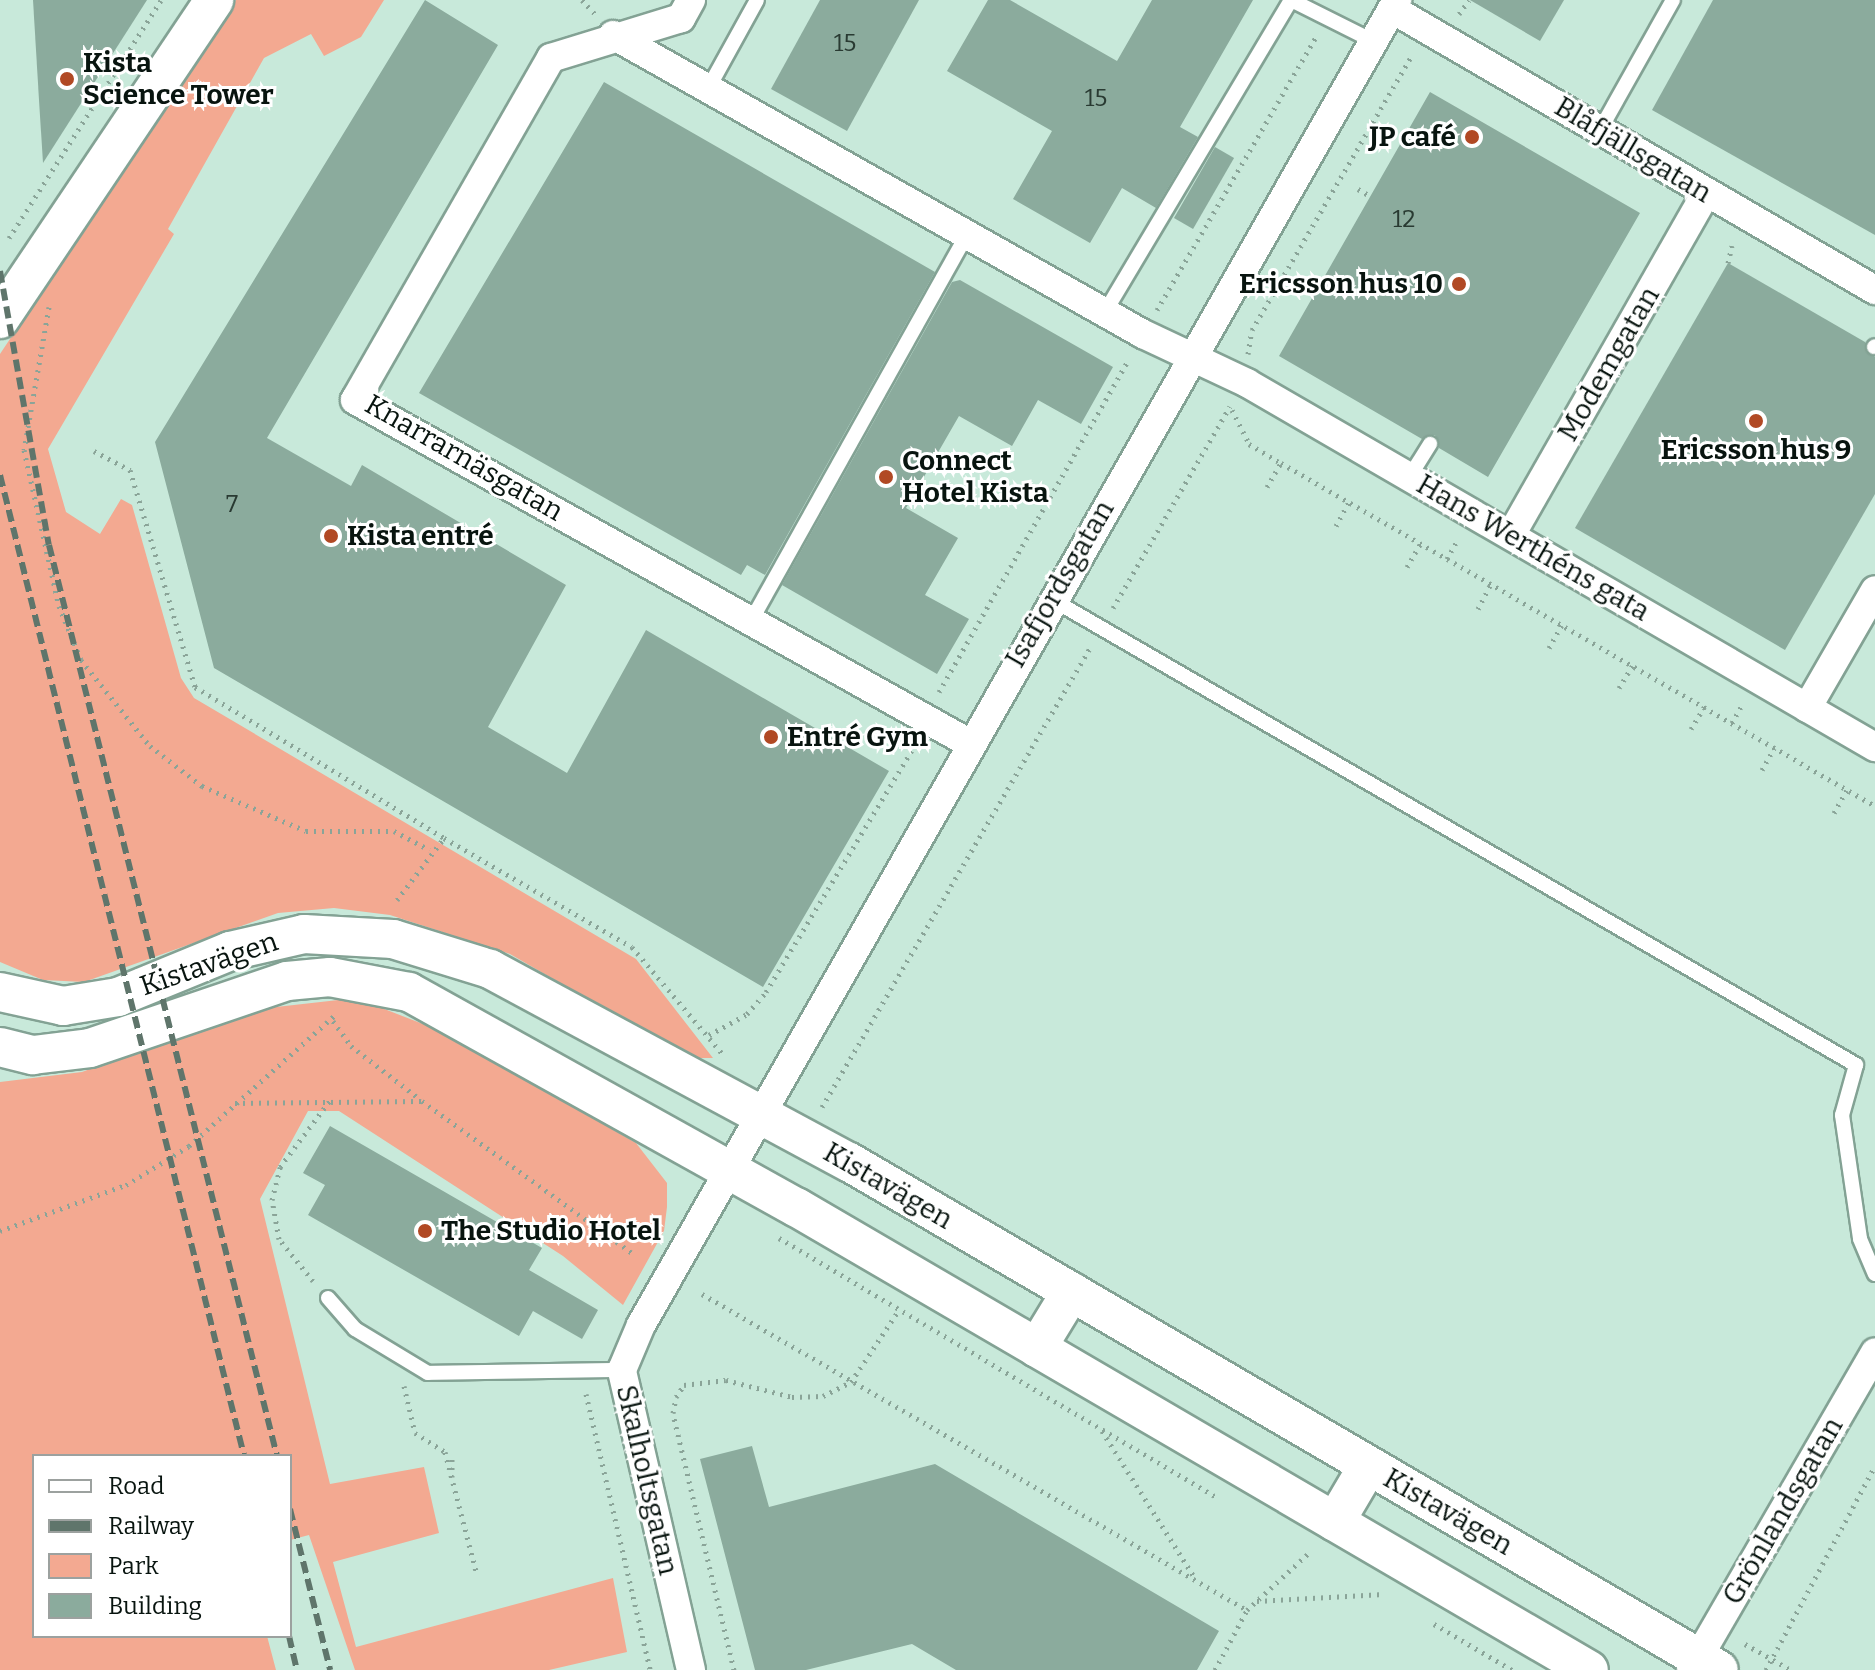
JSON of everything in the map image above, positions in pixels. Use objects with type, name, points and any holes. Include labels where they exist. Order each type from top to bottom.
[{"type":"street","points":[[0,319],[214,0]]},
{"type":"street","name":"Knarrarnäsgatan","points":[[691,0],[681,18],[613,35],[551,58],[355,400],[969,743]]},
{"type":"street","name":"Blåfjällsgatan","points":[[1395,4],[1434,34],[1875,290]]},
{"type":"street","name":"Isafjordsgatan","points":[[727,1170],[765,1098],[1188,357],[1395,4]]},
{"type":"street","points":[[613,35],[1188,357]]},
{"type":"street","name":"Modemgatan","points":[[1511,535],[1706,193]]},
{"type":"street","name":"Hans Werthéns gata","points":[[1188,357],[1247,383],[1875,747]]},
{"type":"street","points":[[1807,708],[1875,590]]},
{"type":"street","name":"Kistavägen","points":[[0,992],[63,1006],[118,997],[261,942],[304,934],[393,939],[490,969],[765,1098],[1071,1292],[1368,1466],[1706,1656]]},
{"type":"street","name":"Kistavägen","points":[[11,1053],[137,1034],[258,987],[330,977],[367,982],[448,1011],[1037,1348],[1589,1670]]},
{"type":"street","name":"Skalholtsgatan","points":[[691,1670],[622,1370],[727,1170]]},
{"type":"street","points":[[1037,1348],[1071,1292]]},
{"type":"street","name":"Grönlandsgatan","points":[[1706,1656],[1875,1352]]},
{"type":"street","points":[[1335,1522],[1368,1466]]},
{"type":"lane","points":[[709,87],[757,0]]},
{"type":"lane","points":[[1105,312],[1291,0],[1373,41]]},
{"type":"lane","points":[[1600,130],[1673,0]]},
{"type":"lane","points":[[751,621],[968,233]]},
{"type":"lane","points":[[1410,476],[1430,444]]},
{"type":"lane","points":[[1051,599],[1856,1065],[1842,1115],[1860,1239],[1875,1274]]},
{"type":"lane","points":[[328,1298],[355,1329],[428,1373],[622,1370]]},
{"type":"path","points":[[0,252],[161,0]]},
{"type":"path","points":[[822,1107],[1230,406],[1247,383],[1252,330],[1414,53],[1469,0]]},
{"type":"path","points":[[709,1035],[747,1014],[766,992],[1327,19]]},
{"type":"path","points":[[1358,189],[1370,196]]},
{"type":"path","points":[[1728,263],[1732,245]]},
{"type":"path","points":[[46,295],[51,318],[24,450],[59,606],[81,660],[150,746],[202,786],[306,831],[385,830],[429,850]]},
{"type":"path","points":[[1230,406],[1249,444],[1875,806]]},
{"type":"path","points":[[94,451],[130,470],[195,687],[444,838],[632,947],[723,1055],[765,1098],[822,1107],[834,1115]]},
{"type":"path","points":[[1267,487],[1281,463]]},
{"type":"path","points":[[1336,526],[1349,502]]},
{"type":"path","points":[[1447,559],[1464,530]]},
{"type":"path","points":[[1407,567],[1421,543]]},
{"type":"path","points":[[1478,609],[1491,584]]},
{"type":"path","points":[[1549,648],[1562,625]]},
{"type":"path","points":[[1619,688],[1632,666]]},
{"type":"path","points":[[1732,723],[1748,695]]},
{"type":"path","points":[[1691,729],[1704,707]]},
{"type":"path","points":[[1762,770],[1774,748]]},
{"type":"path","points":[[1834,813],[1847,790]]},
{"type":"path","points":[[397,900],[429,850],[444,838]]},
{"type":"path","points":[[0,1231],[126,1185],[189,1146],[333,1021],[338,1009]]},
{"type":"path","points":[[333,1021],[351,1046],[633,1254]]},
{"type":"path","points":[[235,1103],[332,1098],[422,1101]]},
{"type":"path","points":[[328,1298],[279,1239],[272,1200],[280,1167],[332,1098]]},
{"type":"path","points":[[777,1241],[1232,1506]]},
{"type":"path","points":[[702,1294],[1247,1610]]},
{"type":"path","points":[[734,1670],[673,1413],[676,1397],[684,1385],[726,1380],[812,1399],[851,1382],[897,1313]]},
{"type":"path","points":[[582,1369],[650,1670]]},
{"type":"path","points":[[402,1374],[415,1433],[445,1452],[477,1575]]},
{"type":"path","points":[[1102,1430],[1196,1581]]},
{"type":"path","points":[[452,1458],[452,1477]]},
{"type":"path","points":[[1766,1670],[1875,1466]]},
{"type":"path","points":[[1215,1670],[1247,1610],[1311,1551],[1298,1544]]},
{"type":"path","points":[[1257,1601],[1384,1594]]},
{"type":"path","points":[[1706,1656],[1773,1660],[1791,1670]]},
{"type":"green space","points":[[236,0],[384,0],[361,37],[324,56],[311,34],[264,58],[168,229],[174,234],[48,449],[66,512],[100,534],[121,499],[132,505],[181,678],[194,698],[636,959],[713,1058],[690,1058],[510,954],[390,915],[334,908],[278,913],[84,982],[43,980],[0,962],[0,354]]},
{"type":"green space","points":[[356,998],[441,1031],[636,1143],[667,1183],[664,1231],[623,1305],[563,1256],[339,1111],[308,1111],[260,1199],[330,1484],[424,1467],[439,1533],[333,1562],[356,1647],[613,1578],[627,1652],[549,1670],[355,1670],[309,1535],[292,1539],[292,1454],[32,1454],[32,1638],[268,1638],[276,1670],[0,1670],[0,1082],[82,1072],[249,1010]]},
{"type":"building","name":"Kista Science Tower","points":[[33,0],[147,0],[43,163],[39,100]]},
{"type":"building","name":"Kista entré","points":[[425,0],[498,45],[267,438],[351,486],[362,465],[566,585],[488,727],[567,773],[646,630],[889,771],[763,987],[214,668],[155,442]]},
{"type":"building","points":[[820,0],[919,0],[847,131],[771,89]]},
{"type":"building","points":[[988,0],[1010,0],[1117,61],[1152,0],[1253,0],[1180,127],[1198,137],[1156,208],[1122,188],[1090,243],[1013,199],[1052,131],[947,71]]},
{"type":"building","points":[[1470,0],[1564,0],[1540,41]]},
{"type":"building","points":[[1713,0],[1875,0],[1875,235],[1652,110]]},
{"type":"building","points":[[604,82],[935,272],[765,575],[747,565],[741,575],[419,393]]},
{"type":"building","name":"Ericsson hus 10","points":[[1430,92],[1640,213],[1488,477],[1439,448],[1435,435],[1422,439],[1279,356]]},
{"type":"building","points":[[1215,147],[1234,158],[1193,229],[1174,218]]},
{"type":"building","name":"Ericsson hus 9","points":[[1728,263],[1865,342],[1875,357],[1875,494],[1785,650],[1575,528]]},
{"type":"building","name":"Connect Hotel Kista","points":[[960,280],[1113,367],[1081,424],[1038,400],[1012,446],[959,416],[906,508],[958,538],[925,595],[969,619],[937,674],[782,585],[952,282]]},
{"type":"building","name":"The Studio Hotel","points":[[330,1126],[542,1248],[529,1270],[598,1310],[582,1339],[533,1311],[519,1336],[308,1215],[325,1185],[303,1173]]},
{"type":"building","points":[[752,1446],[769,1507],[935,1464],[1219,1631],[1197,1670],[956,1670],[912,1644],[806,1670],[755,1670],[700,1459]]},
{"type":"railway","points":[[0,271],[49,545],[276,1454]]},
{"type":"railway","points":[[0,475],[244,1454]]},
{"type":"railway","points":[[292,1517],[330,1670]]},
{"type":"railway","points":[[289,1638],[297,1670]]},
{"type":"place","name":"Kista Science Tower","points":[[67,79]]},
{"type":"place","name":"JP café","points":[[1472,137]]},
{"type":"place","name":"Ericsson hus 10","points":[[1459,284]]},
{"type":"place","name":"Ericsson hus 9","points":[[1756,421]]},
{"type":"place","name":"Connect Hotel Kista","points":[[886,477]]},
{"type":"place","name":"Kista entré","points":[[331,536]]},
{"type":"place","name":"Entré Gym","points":[[771,737]]},
{"type":"place","name":"The Studio Hotel","points":[[425,1231]]}]
